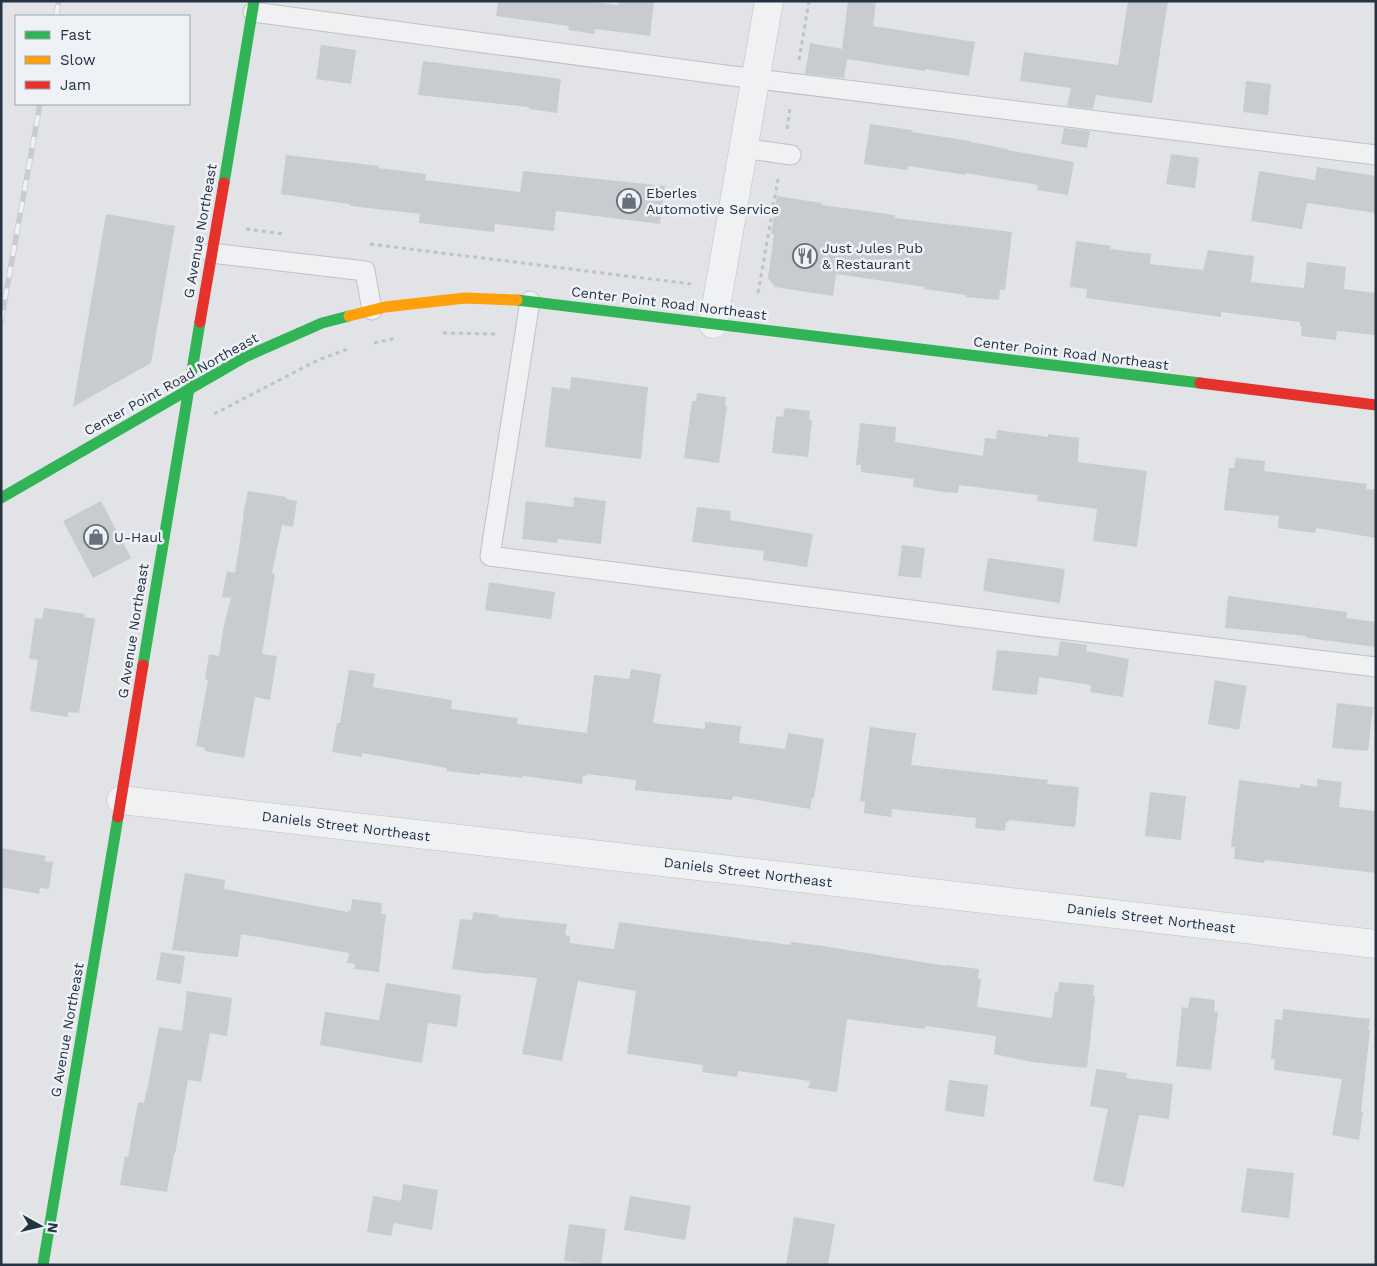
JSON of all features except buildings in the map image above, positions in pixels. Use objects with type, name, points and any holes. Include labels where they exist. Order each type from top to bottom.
[{"type":"main road","name":"G Avenue Northeast","points":[[43,1265],[253,6]]},
{"type":"main road","name":"Center Point Road Northeast","points":[[1,498],[245,357],[322,323],[385,306],[465,298],[530,301],[1376,405]]},
{"type":"street","points":[[713,324],[769,1]]},
{"type":"street","name":"Daniels Street Northeast","points":[[121,800],[1376,944]]},
{"type":"lane","points":[[253,6],[754,79],[1376,155]]},
{"type":"lane","points":[[743,148],[791,155]]},
{"type":"lane","points":[[211,253],[365,271],[372,310]]},
{"type":"lane","points":[[530,301],[490,556],[1036,626],[1376,667]]},
{"type":"path","points":[[240,228],[285,234]]},
{"type":"path","points":[[364,244],[694,285]]},
{"type":"path","points":[[436,334],[504,334]]},
{"type":"path","points":[[372,343],[398,337]]},
{"type":"path","points":[[210,417],[318,360],[354,348]]},
{"type":"railway","points":[[56,15],[59,1]]},
{"type":"railway","points":[[1,321],[40,105]]},
{"type":"traffic: fast","points":[[224,183],[254,1]]},
{"type":"traffic: fast","points":[[517,300],[1200,383]]},
{"type":"traffic: fast","points":[[1,498],[245,357],[322,323],[349,316]]},
{"type":"traffic: fast","points":[[143,665],[200,322]]},
{"type":"traffic: fast","points":[[43,1265],[118,817]]},
{"type":"traffic: slow","points":[[349,316],[385,307],[465,298],[517,300]]},
{"type":"traffic: jam","points":[[200,322],[224,183]]},
{"type":"traffic: jam","points":[[1200,383],[1376,405]]},
{"type":"traffic: jam","points":[[118,817],[143,665]]},
{"type":"place","name":"Eberles Automotive Service","points":[[629,201]]},
{"type":"place","name":"Just Jules Pub & Restaurant","points":[[805,256]]},
{"type":"place","name":"U-Haul","points":[[96,537]]}]
